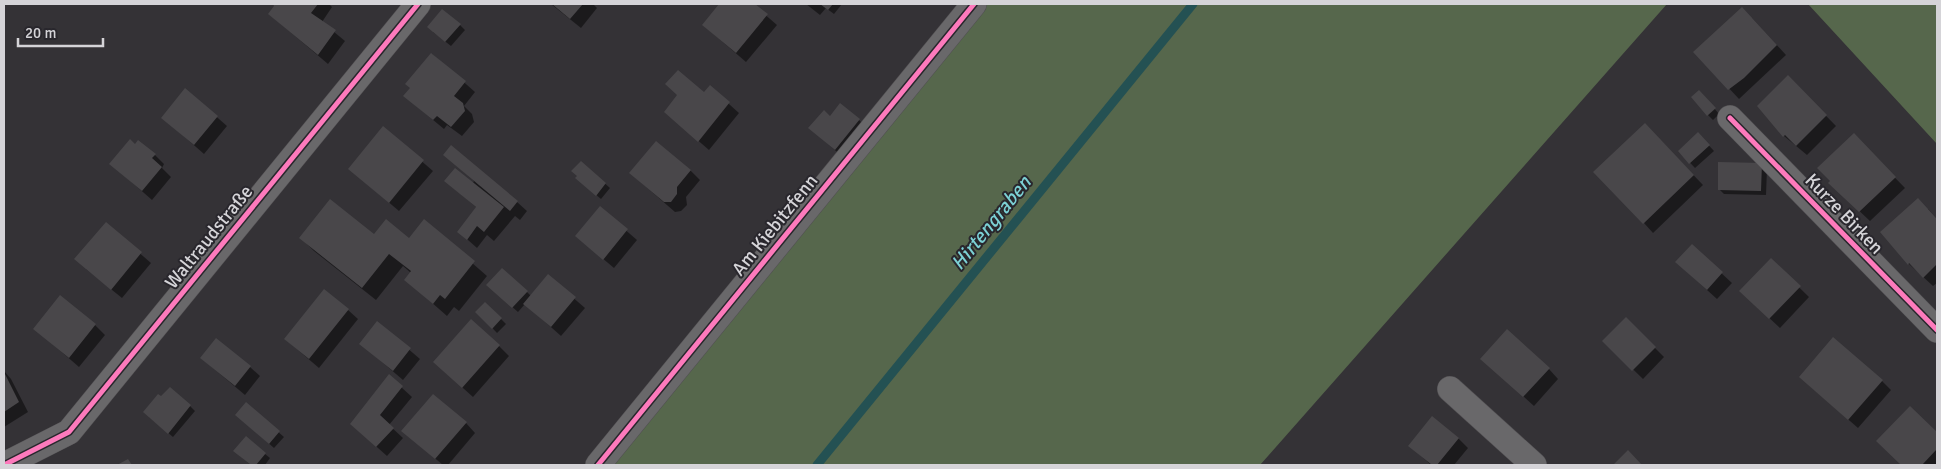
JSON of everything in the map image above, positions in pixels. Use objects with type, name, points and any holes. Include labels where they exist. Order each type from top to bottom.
[{"type":"street","name":"Waltraudstraße","points":[[4,464],[69,432],[418,4]]},
{"type":"street","name":"Am Kiebitzfenn","points":[[598,465],[974,4]]},
{"type":"street","name":"Kurze Birken","points":[[1730,118],[1937,330]]},
{"type":"street","points":[[1450,388],[1534,465]]},
{"type":"green space","points":[[984,4],[1667,4],[1260,465],[607,465]]},
{"type":"green space","points":[[1808,4],[1937,4],[1937,144]]},
{"type":"building","points":[[273,4],[318,4],[311,13],[336,30],[318,55],[268,14],[274,6]]},
{"type":"building","points":[[552,4],[583,4],[570,19]]},
{"type":"building","points":[[719,4],[755,4],[768,14],[736,53],[702,25]]},
{"type":"building","points":[[820,4],[833,4],[828,10]]},
{"type":"building","points":[[1742,7],[1777,45],[1744,78],[1728,90],[1693,52]]},
{"type":"building","points":[[442,9],[461,24],[445,42],[427,27]]},
{"type":"building","points":[[431,53],[466,81],[454,96],[463,103],[465,111],[451,127],[437,116],[433,120],[403,96],[410,88],[405,84]]},
{"type":"building","points":[[678,70],[704,92],[710,85],[730,102],[698,142],[664,112],[677,95],[665,84]]},
{"type":"building","points":[[1788,75],[1827,115],[1796,146],[1785,135],[1783,137],[1757,106]]},
{"type":"building","points":[[185,88],[218,116],[194,145],[161,118]]},
{"type":"building","points":[[1699,90],[1716,108],[1707,116],[1691,97]]},
{"type":"building","points":[[840,103],[860,119],[835,150],[808,128],[824,110],[830,116]]},
{"type":"building","points":[[1645,123],[1694,175],[1643,224],[1593,172]]},
{"type":"building","points":[[383,126],[424,160],[389,203],[348,169]]},
{"type":"building","points":[[1698,132],[1710,145],[1689,164],[1678,151]]},
{"type":"building","points":[[1854,133],[1896,177],[1859,212],[1828,183],[1830,181],[1817,168]]},
{"type":"building","points":[[130,139],[135,144],[138,140],[156,154],[152,158],[162,167],[142,191],[109,164]]},
{"type":"building","points":[[656,141],[691,170],[677,187],[677,194],[671,202],[664,202],[629,173]]},
{"type":"building","points":[[451,145],[518,201],[510,211],[443,155]]},
{"type":"building","points":[[581,161],[606,183],[596,196],[575,178],[577,176],[571,171]]},
{"type":"building","points":[[1718,162],[1762,163],[1761,191],[1718,190]]},
{"type":"building","points":[[455,168],[504,207],[484,232],[477,226],[467,240],[457,232],[476,207],[444,181]]},
{"type":"building","points":[[1918,198],[1937,219],[1937,264],[1923,278],[1909,263],[1908,265],[1880,232]]},
{"type":"building","points":[[330,199],[374,234],[386,219],[409,238],[424,219],[475,261],[445,299],[440,295],[433,304],[404,280],[411,271],[389,254],[362,288],[299,238]]},
{"type":"building","points":[[600,206],[628,229],[603,260],[575,236]]},
{"type":"building","points":[[106,222],[142,252],[111,290],[74,259]]},
{"type":"building","points":[[1692,244],[1723,272],[1707,290],[1675,262]]},
{"type":"building","points":[[1771,258],[1801,286],[1769,319],[1739,291]]},
{"type":"building","points":[[502,268],[528,291],[512,308],[486,285]]},
{"type":"building","points":[[548,274],[576,297],[551,327],[523,304]]},
{"type":"building","points":[[324,289],[349,309],[309,359],[284,339]]},
{"type":"building","points":[[60,295],[96,324],[69,358],[33,329]]},
{"type":"building","points":[[485,302],[502,318],[492,329],[475,312]]},
{"type":"building","points":[[1626,317],[1656,347],[1632,371],[1602,341]]},
{"type":"building","points":[[471,319],[500,345],[462,388],[433,362]]},
{"type":"building","points":[[377,321],[411,348],[393,371],[359,344]]},
{"type":"building","points":[[1507,329],[1550,368],[1523,397],[1480,359]]},
{"type":"building","points":[[1833,337],[1883,380],[1848,420],[1799,377]]},
{"type":"building","points":[[216,338],[251,366],[235,386],[200,358]]},
{"type":"building","points":[[4,372],[19,402],[4,412]]},
{"type":"building","points":[[389,374],[403,386],[380,415],[394,428],[376,447],[350,424]]},
{"type":"building","points":[[170,387],[191,405],[168,434],[143,412],[158,394],[161,396]]},
{"type":"building","points":[[433,394],[467,422],[435,459],[401,431]]},
{"type":"building","points":[[246,402],[280,431],[269,444],[235,415]]},
{"type":"building","points":[[1910,406],[1937,432],[1937,449],[1922,465],[1901,465],[1876,441]]},
{"type":"building","points":[[1432,416],[1459,438],[1437,465],[1432,465],[1408,446]]},
{"type":"building","points":[[246,436],[266,453],[256,465],[251,465],[233,451]]},
{"type":"building","points":[[1628,450],[1642,465],[1613,465]]},
{"type":"building","points":[[128,459],[132,465],[117,465]]},
{"type":"waterway","name":"Hirtengraben","points":[[817,465],[1193,4]]},
{"type":"cycle path","points":[[4,465],[69,432],[418,4]]},
{"type":"cycle path","points":[[598,465],[974,4]]},
{"type":"cycle path","points":[[1730,118],[1937,330]]}]
